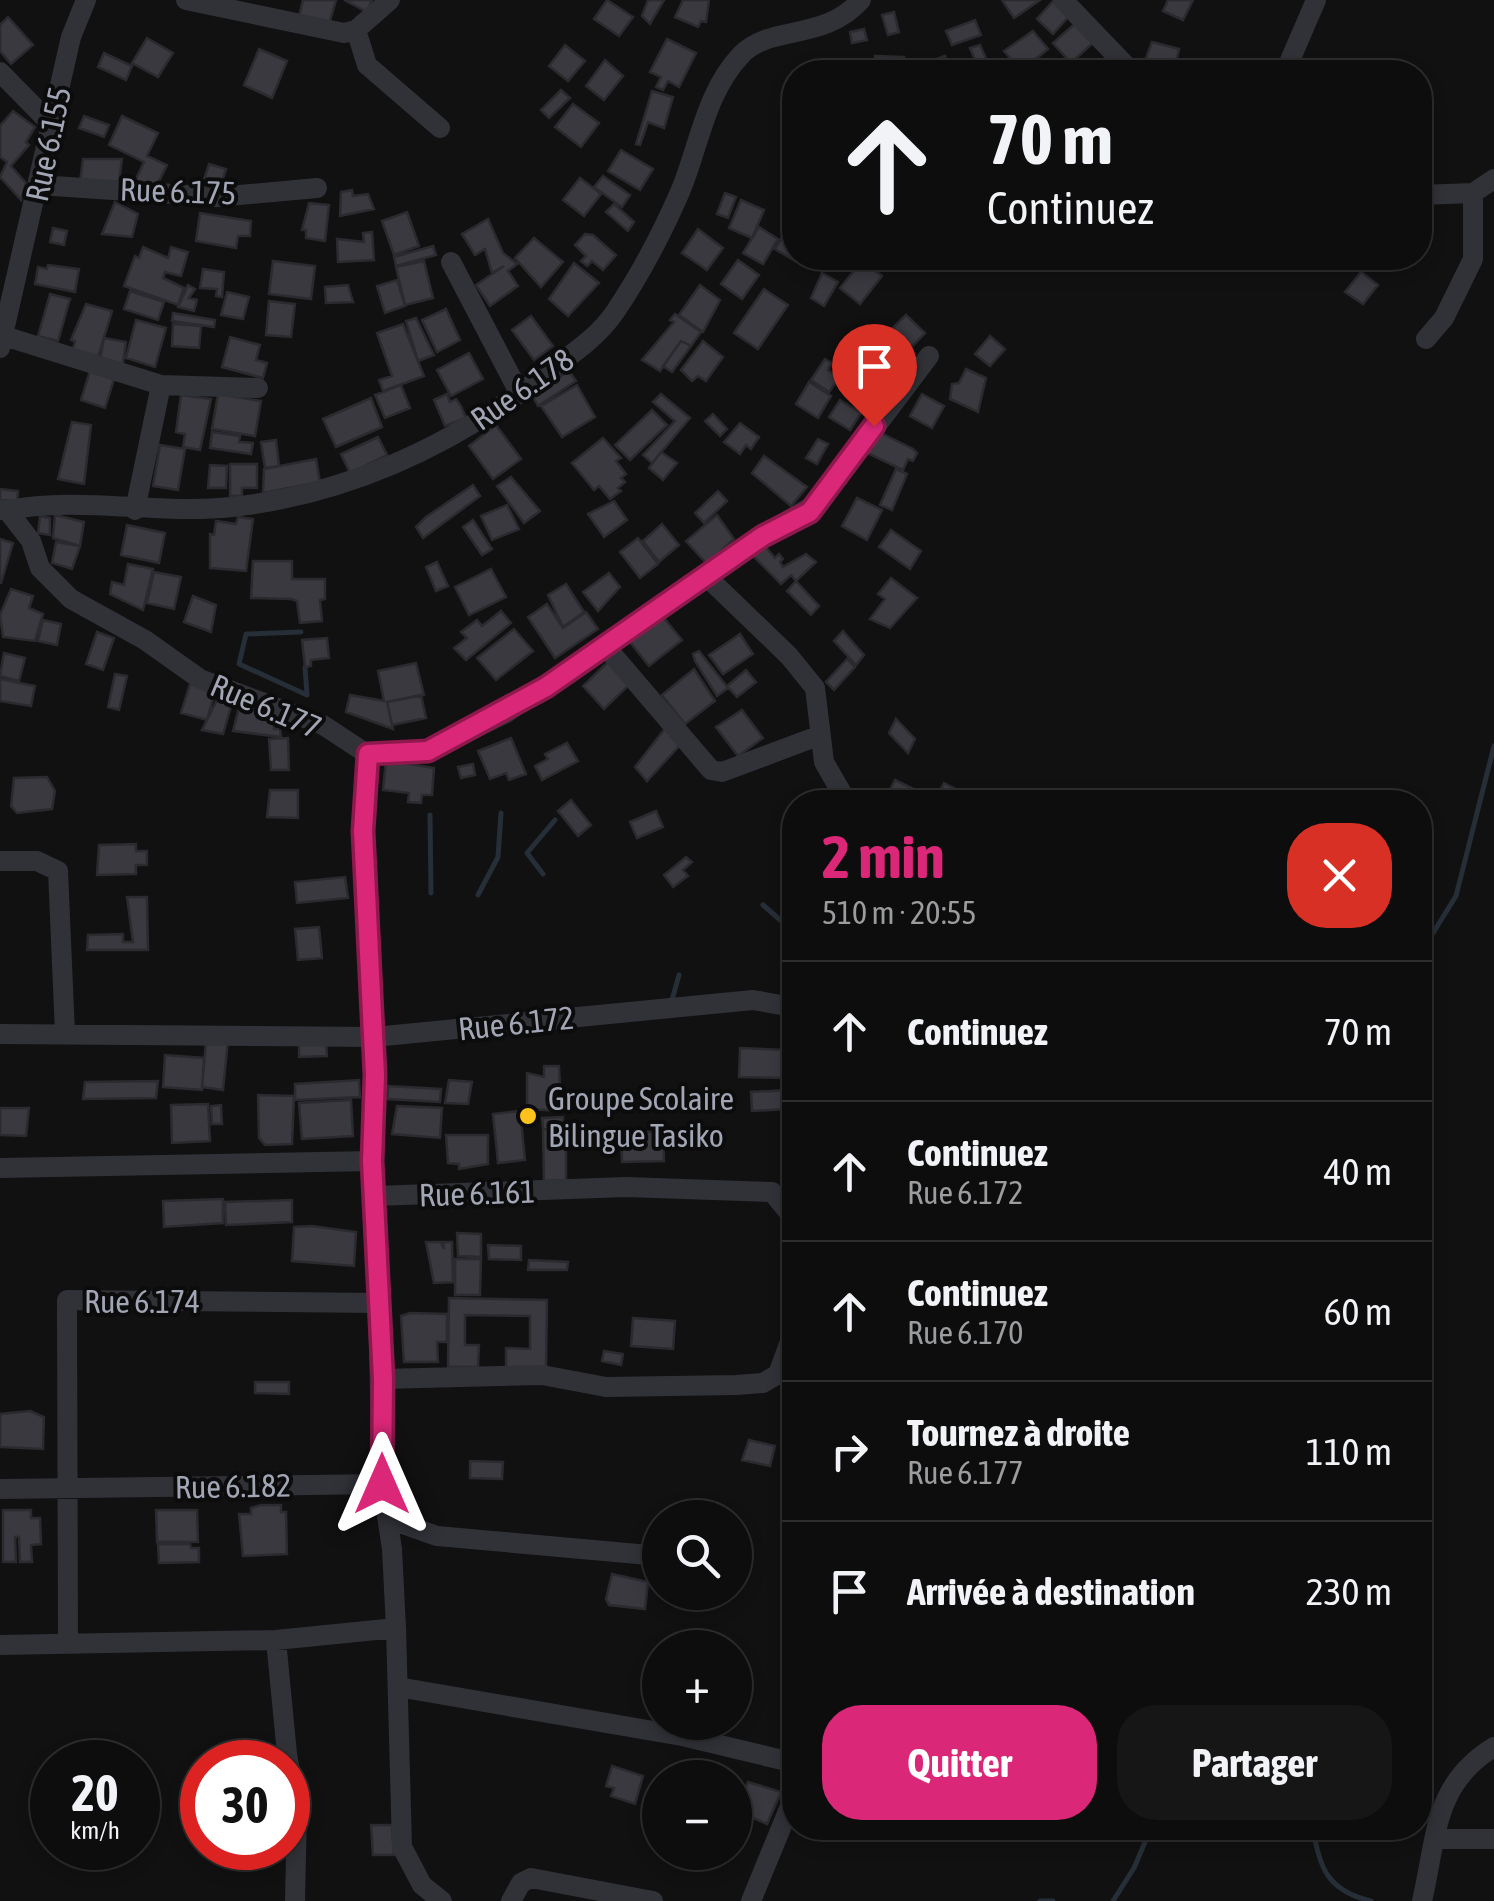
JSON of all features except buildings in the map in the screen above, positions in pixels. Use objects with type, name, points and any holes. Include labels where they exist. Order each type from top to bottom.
[{"type":"street","name":"Rue 6.155","points":[[2,342],[72,37],[86,0]]},
{"type":"street","points":[[186,0],[272,9],[329,31],[356,30],[390,0]]},
{"type":"street","points":[[1063,0],[1120,60]]},
{"type":"street","points":[[1290,60],[1316,0]]},
{"type":"street","name":"Rue 6.178","points":[[3,510],[50,502],[135,510],[232,507],[316,491],[398,465],[520,394],[591,340],[612,317],[680,192],[712,100],[744,52],[757,43],[830,24],[864,1]]},
{"type":"street","points":[[356,30],[367,65],[440,128]]},
{"type":"street","points":[[0,72],[52,125]]},
{"type":"street","points":[[1432,195],[1472,193],[1494,179]]},
{"type":"street","name":"Rue 6.175","points":[[40,185],[217,198],[317,188]]},
{"type":"street","points":[[1426,339],[1444,318],[1473,259],[1472,193]]},
{"type":"street","points":[[451,262],[520,394]]},
{"type":"street","points":[[2,342],[161,386],[258,388]]},
{"type":"street","points":[[372,1161],[374,1038],[363,831],[368,754],[428,751],[506,713],[763,536],[810,512],[928,356]]},
{"type":"street","points":[[135,510],[161,386]]},
{"type":"street","name":"Rue 6.177","points":[[3,510],[31,541],[40,568],[70,599],[145,640],[200,678],[322,725],[368,754]]},
{"type":"street","points":[[706,577],[790,656],[814,688],[818,736],[830,779],[838,790]]},
{"type":"street","points":[[606,646],[711,770],[722,772],[818,736]]},
{"type":"street","points":[[0,860],[36,860],[58,870],[66,1033]]},
{"type":"street","name":"Rue 6.172","points":[[0,1034],[374,1038],[754,1000],[781,1004]]},
{"type":"street","name":"Rue 6.161","points":[[0,1168],[372,1161],[374,1196],[626,1187],[772,1192],[782,1204]]},
{"type":"street","points":[[374,1196],[383,1379],[382,1484],[389,1519],[396,1628],[402,1847],[422,1886],[442,1901]]},
{"type":"street","name":"Rue 6.174","points":[[68,1643],[67,1300],[378,1303]]},
{"type":"street","points":[[383,1379],[542,1375],[625,1386],[749,1384],[782,1377]]},
{"type":"street","name":"Rue 6.182","points":[[0,1489],[382,1484]]},
{"type":"street","points":[[389,1519],[437,1536],[642,1554]]},
{"type":"street","points":[[0,1644],[276,1640],[396,1628]]},
{"type":"street","points":[[276,1640],[287,1754],[298,1809],[295,1901]]},
{"type":"street","points":[[398,1686],[682,1736],[782,1760]]},
{"type":"street","points":[[1422,1901],[1447,1790],[1472,1760],[1494,1746]]},
{"type":"street","points":[[751,1901],[782,1826]]},
{"type":"street","points":[[1436,1839],[1469,1836],[1494,1840]]},
{"type":"street","points":[[511,1901],[521,1883],[531,1878],[653,1901]]},
{"type":"waterway","points":[[301,632],[246,634],[239,664],[307,695],[305,667]]},
{"type":"waterway","points":[[1432,935],[1456,896],[1494,746]]},
{"type":"waterway","points":[[478,895],[498,857],[501,813]]},
{"type":"waterway","points":[[430,815],[431,893]]},
{"type":"waterway","points":[[543,874],[527,853],[555,820]]},
{"type":"waterway","points":[[763,905],[782,922]]},
{"type":"waterway","points":[[672,1000],[679,975]]},
{"type":"waterway","points":[[564,1099],[604,1097]]},
{"type":"waterway","points":[[1113,1901],[1146,1840]]},
{"type":"waterway","points":[[1316,1840],[1323,1866],[1335,1884],[1371,1901]]},
{"type":"waterway","points":[[1040,1901],[1053,1901]]},
{"type":"place","name":"Groupe Scolaire Bilingue Tasiko","points":[[528,1116]]},
{"type":"route","points":[[382,1484],[383,1379],[372,1161],[375,1075],[363,831],[368,754],[428,751],[472,726],[506,713],[763,536],[810,512],[874,426]]}]
